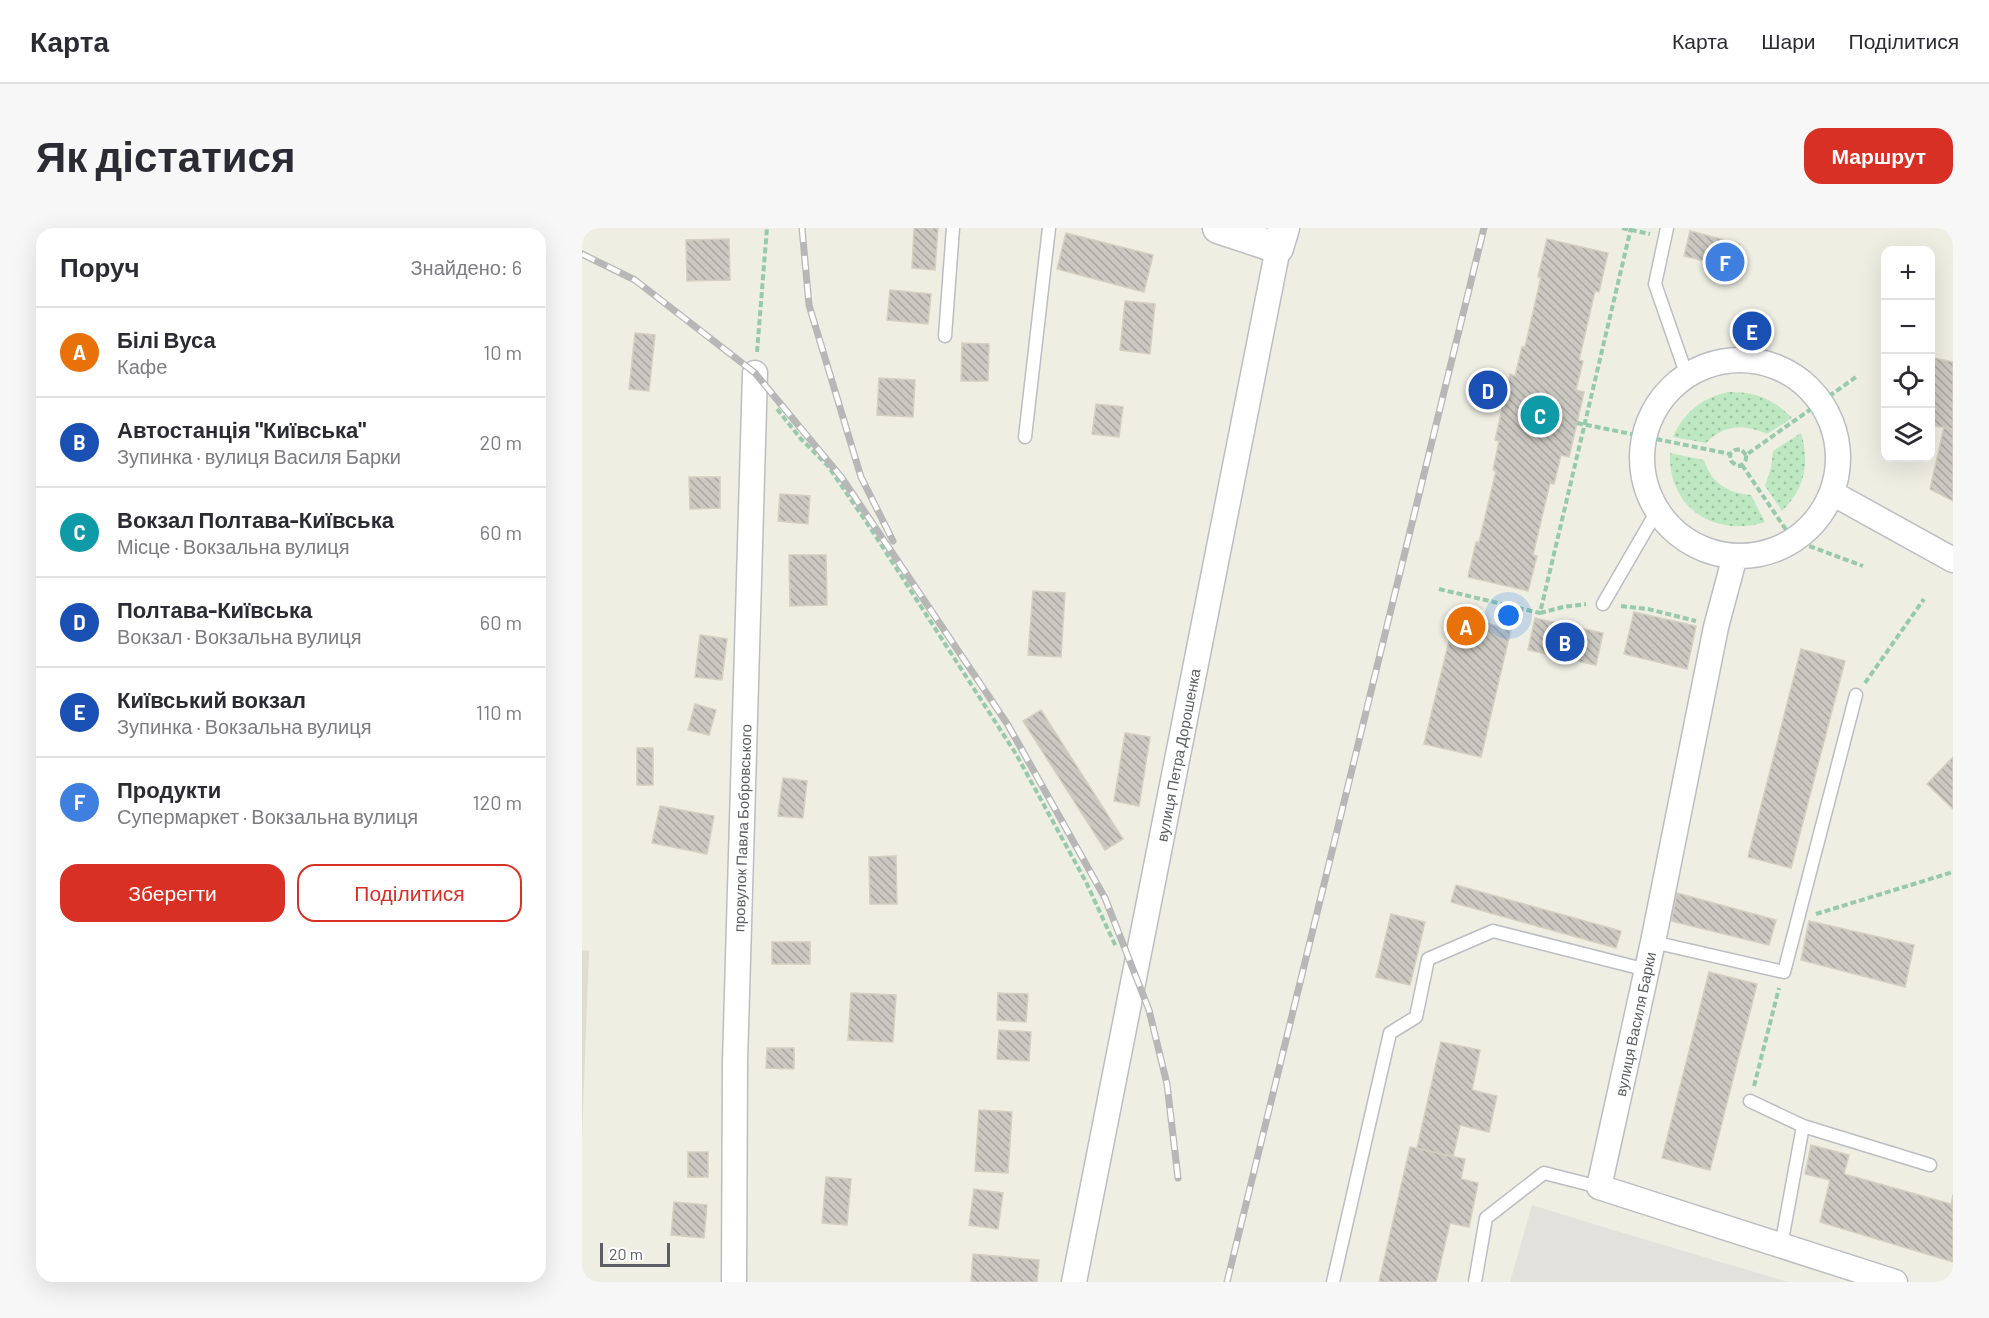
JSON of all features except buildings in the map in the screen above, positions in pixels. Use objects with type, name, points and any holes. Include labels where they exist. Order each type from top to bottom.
[{"type":"street","points":[[1218,228],[1281,238]]},
{"type":"street","name":"вулиця Петра Дорошенка","points":[[1074,1282],[1281,238]]},
{"type":"street","points":[[1723,362],[1760,363],[1794,377],[1808,388],[1820,403],[1829,417],[1837,446],[1836,477],[1832,492],[1816,520],[1793,540],[1765,553],[1735,556],[1691,543],[1678,534],[1657,511],[1650,497],[1642,467],[1644,436],[1650,418],[1660,402],[1672,387],[1687,376],[1704,367],[1723,362]]},
{"type":"street","name":"провулок Павла Бобровського","points":[[734,1282],[735,1062],[755,377]]},
{"type":"street","points":[[1832,492],[1953,560]]},
{"type":"street","name":"вулиця Василя Барки","points":[[1599,1187],[1653,942],[1716,627],[1735,556]]},
{"type":"street","points":[[1599,1187],[1895,1282]]},
{"type":"lane","points":[[945,336],[953,228]]},
{"type":"lane","points":[[1025,437],[1049,228]]},
{"type":"lane","points":[[1667,228],[1655,284],[1687,376]]},
{"type":"lane","points":[[1603,604],[1657,511]]},
{"type":"lane","points":[[1653,942],[1784,972],[1856,695]]},
{"type":"lane","points":[[1333,1282],[1390,1033],[1416,1017],[1428,959],[1493,931],[1647,970]]},
{"type":"lane","points":[[1750,1101],[1803,1126],[1929,1165]]},
{"type":"lane","points":[[1781,1246],[1803,1126]]},
{"type":"lane","points":[[1475,1282],[1486,1218],[1527,1186],[1544,1173],[1599,1187]]},
{"type":"path","points":[[767,228],[755,377],[801,439],[828,466],[1016,754],[1086,882],[1118,950]]},
{"type":"path","points":[[1540,613],[1631,229],[1622,228]]},
{"type":"path","points":[[1746,455],[1856,377]]},
{"type":"path","points":[[1484,403],[1503,407]]},
{"type":"path","points":[[1577,423],[1730,454]]},
{"type":"path","points":[[1741,449],[1746,455],[1746,461],[1742,465],[1732,464],[1730,454],[1741,449]]},
{"type":"path","points":[[1742,465],[1793,540],[1863,566]]},
{"type":"path","points":[[1439,589],[1540,613],[1590,603],[1603,604],[1648,609],[1716,627]]},
{"type":"path","points":[[1856,695],[1924,599]]},
{"type":"path","points":[[1797,919],[1953,872]]},
{"type":"path","points":[[1750,1101],[1784,972]]},
{"type":"shaded area","points":[[582,950],[589,951],[582,1138]]},
{"type":"shaded area","points":[[1532,1205],[1603,1227],[1788,1282],[1510,1282]]},
{"type":"green space","points":[[1728,392],[1763,397],[1792,418],[1767,434],[1742,427],[1720,432],[1706,443],[1673,437],[1688,413],[1695,407],[1710,398]]},
{"type":"green space","points":[[1801,433],[1805,455],[1804,475],[1796,494],[1782,511],[1765,486],[1771,468],[1773,451]]},
{"type":"green space","points":[[1670,453],[1704,460],[1716,481],[1735,492],[1751,495],[1765,522],[1746,526],[1729,526],[1712,522],[1698,514],[1686,503],[1677,489],[1671,472]]},
{"type":"railway","points":[[802,228],[809,305],[861,477],[893,541]]},
{"type":"railway","points":[[1227,1282],[1484,228]]},
{"type":"railway","points":[[582,254],[635,280],[755,373],[842,478],[1008,725],[1105,898],[1149,1010],[1167,1084],[1178,1178]]},
{"type":"place","name":"Продукти","points":[[1725,262]]},
{"type":"place","name":"Київський вокзал","points":[[1752,331]]},
{"type":"place","name":"Полтава-Київська","points":[[1488,390]]},
{"type":"place","name":"Вокзал Полтава-Київська","points":[[1540,415]]},
{"type":"place","name":"Білі Вуса","points":[[1466,626]]},
{"type":"place","name":"Автостанція \"Київська\"","points":[[1565,642]]}]
